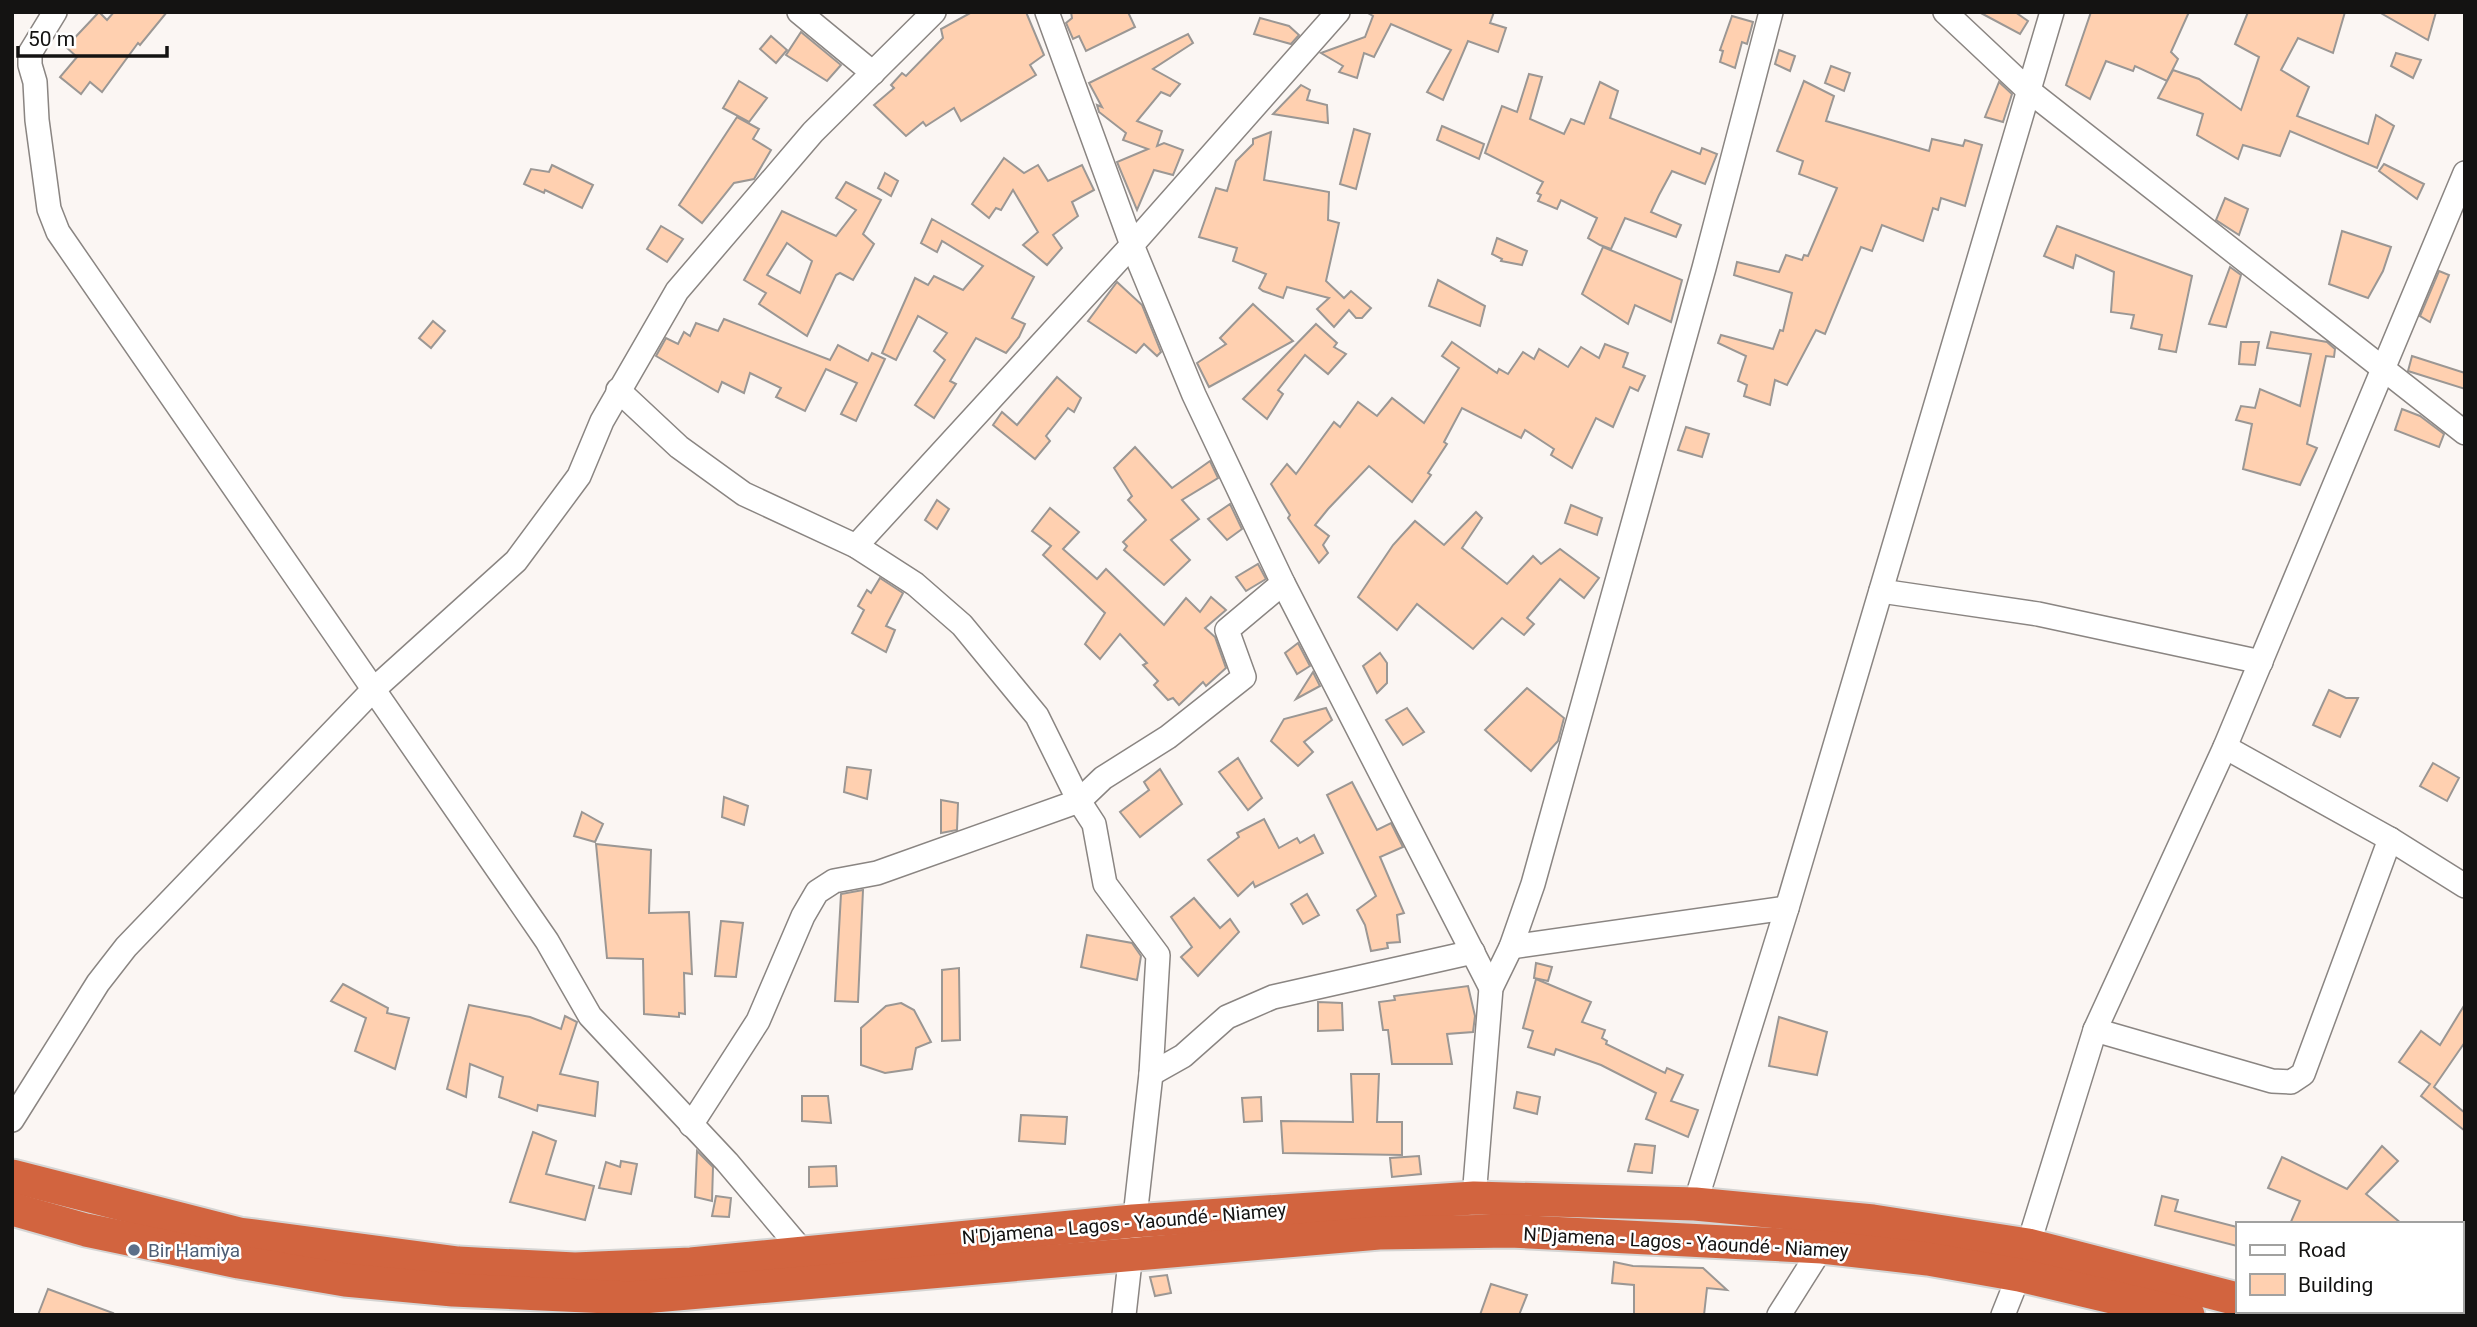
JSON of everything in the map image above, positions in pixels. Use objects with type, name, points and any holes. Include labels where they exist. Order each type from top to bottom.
[{"type":"highway","name":"N'Djamena - Lagos - Yaoundé - Niamey","points":[[12,1176],[239,1234],[458,1263],[575,1269],[691,1264],[1133,1221],[1474,1198],[1695,1204],[1873,1221],[2024,1260],[2188,1315]]},
{"type":"highway","name":"N'Djamena - Lagos - Yaoundé - Niamey","points":[[12,1209],[86,1230],[239,1262],[345,1280],[630,1306],[1379,1233],[1510,1231],[1822,1247],[1928,1259],[2024,1260],[2236,1299]]},
{"type":"street","points":[[55,12],[30,53],[30,65],[35,82],[37,120],[49,209],[58,232],[547,941],[590,1016],[804,1253]]},
{"type":"street","points":[[799,12],[873,74]]},
{"type":"street","points":[[12,1120],[98,983],[127,947],[373,690],[516,561],[579,476],[618,390],[677,290],[813,132],[934,12]]},
{"type":"street","points":[[1047,12],[1132,245],[1194,395],[1283,583],[1491,988]]},
{"type":"street","points":[[1474,1198],[1491,988],[1511,947],[1533,884],[1701,281],[1771,12]]},
{"type":"street","points":[[1945,12],[2028,90],[2381,370],[2465,433]]},
{"type":"street","points":[[1695,1204],[1787,908],[2052,12]]},
{"type":"street","points":[[856,546],[1132,245],[1335,13]]},
{"type":"street","points":[[2003,1315],[2024,1260],[2095,1030],[2225,747],[2465,173]]},
{"type":"street","points":[[618,390],[678,447],[744,494],[856,546],[915,584],[962,625],[1037,716],[1079,801],[1094,824],[1105,884],[1158,955],[1151,1074],[1133,1221],[1133,1255],[1124,1315]]},
{"type":"street","points":[[691,1125],[758,1021],[803,916],[817,892],[834,881],[877,873],[1079,801],[1103,778],[1168,737],[1244,677],[1227,630],[1283,583]]},
{"type":"street","points":[[1881,591],[2038,614],[2261,662]]},
{"type":"street","points":[[2225,747],[2390,839],[2465,886]]},
{"type":"street","points":[[2095,1030],[2272,1081],[2291,1082],[2303,1074],[2390,839]]},
{"type":"street","points":[[1511,947],[1787,908]]},
{"type":"street","points":[[1151,1074],[1183,1056],[1227,1017],[1273,997],[1473,952]]},
{"type":"street","points":[[1779,1315],[1822,1247]]},
{"type":"building","points":[[99,12],[107,20],[114,12],[167,12],[140,45],[138,43],[102,92],[90,82],[81,94],[60,77],[77,57],[66,47]]},
{"type":"building","points":[[972,12],[1026,12],[1044,55],[1030,65],[1036,75],[961,121],[954,108],[926,126],[923,122],[906,136],[874,105],[894,88],[891,85],[902,73],[906,76],[943,38],[941,29]]},
{"type":"building","points":[[1071,12],[1128,12],[1135,27],[1086,51],[1079,36],[1073,39],[1066,23],[1072,18]]},
{"type":"building","points":[[1366,12],[1494,12],[1490,23],[1506,28],[1498,52],[1468,41],[1443,100],[1427,92],[1451,50],[1391,24],[1374,57],[1364,53],[1357,78],[1339,72],[1343,66],[1321,53],[1365,37],[1373,16]]},
{"type":"building","points":[[1979,12],[2015,12],[2028,21],[2020,34]]},
{"type":"building","points":[[2091,12],[2189,12],[2171,52],[2178,59],[2167,81],[2135,66],[2133,71],[2106,61],[2090,99],[2066,85]]},
{"type":"building","points":[[2248,12],[2345,12],[2333,53],[2298,38],[2281,70],[2309,87],[2297,116],[2368,144],[2376,115],[2394,126],[2377,168],[2290,131],[2280,156],[2243,145],[2238,159],[2197,135],[2203,114],[2158,98],[2173,70],[2199,79],[2241,110],[2259,57],[2235,44]]},
{"type":"building","points":[[2379,12],[2436,12],[2428,40]]},
{"type":"building","points":[[1732,16],[1753,22],[1747,44],[1742,42],[1735,68],[1720,62],[1723,51],[1720,50]]},
{"type":"building","points":[[1260,18],[1289,26],[1299,35],[1291,44],[1254,34]]},
{"type":"building","points":[[801,32],[841,65],[827,81],[786,55]]},
{"type":"building","points":[[1188,34],[1193,43],[1153,69],[1180,84],[1170,96],[1161,92],[1137,121],[1162,131],[1157,146],[1164,143],[1183,150],[1173,175],[1154,170],[1137,210],[1117,162],[1148,149],[1123,140],[1126,133],[1099,112],[1097,105],[1102,107],[1089,83]]},
{"type":"building","points":[[771,36],[787,50],[776,63],[760,49]]},
{"type":"building","points":[[1779,50],[1795,56],[1790,71],[1775,64]]},
{"type":"building","points":[[2396,53],[2421,60],[2413,78],[2391,66]]},
{"type":"building","points":[[1831,66],[1850,73],[1844,91],[1825,83]]},
{"type":"building","points":[[1529,74],[1542,77],[1530,119],[1564,134],[1571,119],[1584,124],[1600,82],[1618,91],[1610,118],[1700,154],[1702,148],[1717,154],[1705,184],[1672,171],[1659,195],[1651,212],[1681,225],[1676,237],[1625,218],[1611,249],[1600,245],[1588,238],[1597,218],[1561,200],[1557,209],[1538,201],[1541,195],[1537,193],[1543,182],[1485,153],[1502,106],[1517,112]]},
{"type":"building","points":[[739,81],[767,98],[749,122],[723,108]]},
{"type":"building","points":[[1804,81],[1834,96],[1826,121],[1929,151],[1932,139],[1963,146],[1965,140],[1982,145],[1965,206],[1941,198],[1938,210],[1933,208],[1923,241],[1882,225],[1872,251],[1861,247],[1825,334],[1816,330],[1787,385],[1775,380],[1770,405],[1744,396],[1747,385],[1738,381],[1746,356],[1718,343],[1721,335],[1773,349],[1780,330],[1783,331],[1792,293],[1734,275],[1737,262],[1779,272],[1786,255],[1802,260],[1804,255],[1808,256],[1837,188],[1799,174],[1803,161],[1777,151]]},
{"type":"building","points":[[1999,82],[2012,94],[2003,122],[1985,117]]},
{"type":"building","points":[[1301,85],[1310,90],[1307,100],[1327,105],[1328,123],[1273,114]]},
{"type":"building","points":[[737,117],[759,129],[753,139],[771,150],[754,179],[734,183],[702,223],[679,205]]},
{"type":"building","points":[[1442,126],[1484,144],[1479,159],[1437,140]]},
{"type":"building","points":[[1354,129],[1370,134],[1356,189],[1340,184]]},
{"type":"building","points":[[1271,132],[1264,180],[1329,192],[1328,220],[1339,223],[1326,281],[1344,298],[1351,291],[1371,308],[1362,318],[1356,318],[1349,310],[1334,327],[1317,309],[1329,298],[1287,287],[1283,298],[1263,291],[1259,288],[1266,274],[1233,261],[1237,248],[1199,237],[1216,188],[1227,191],[1236,161],[1253,144],[1253,139]]},
{"type":"building","points":[[1004,158],[1024,173],[1038,165],[1048,181],[1082,165],[1094,190],[1072,202],[1078,216],[1053,235],[1062,248],[1047,265],[1023,245],[1038,232],[1013,190],[1001,210],[996,208],[989,218],[972,204]]},
{"type":"building","points":[[2384,164],[2424,184],[2417,199],[2379,171]]},
{"type":"building","points":[[552,165],[593,185],[582,208],[545,190],[544,193],[524,184],[531,169],[549,172]]},
{"type":"building","points":[[885,173],[898,181],[891,196],[878,188]]},
{"type":"building","points":[[846,182],[881,200],[863,234],[874,244],[853,280],[840,273],[836,275],[807,336],[759,304],[766,293],[744,280],[782,211],[836,236],[856,210],[836,198]],"holes":[[[787,243],[812,261],[800,293],[767,275]]]},
{"type":"building","points":[[2225,198],[2248,209],[2239,235],[2216,220]]},
{"type":"building","points":[[932,219],[1034,277],[1012,318],[1025,324],[1019,337],[1006,353],[976,338],[950,381],[956,384],[934,418],[915,405],[945,360],[934,351],[947,333],[918,316],[896,360],[882,353],[915,278],[928,285],[934,276],[963,290],[983,266],[942,241],[937,252],[921,243]]},
{"type":"building","points":[[661,226],[683,239],[667,262],[647,249]]},
{"type":"building","points":[[2057,226],[2192,276],[2176,352],[2159,349],[2162,335],[2131,328],[2134,315],[2111,312],[2114,272],[2076,255],[2073,268],[2044,256]]},
{"type":"building","points":[[2342,231],[2391,247],[2383,271],[2368,298],[2329,284]]},
{"type":"building","points":[[1497,238],[1527,251],[1522,265],[1501,261],[1502,259],[1492,254]]},
{"type":"building","points":[[1603,247],[1682,280],[1671,322],[1635,305],[1628,324],[1582,294]]},
{"type":"building","points":[[2230,267],[2241,275],[2226,327],[2209,324]]},
{"type":"building","points":[[2439,271],[2449,275],[2430,322],[2420,316]]},
{"type":"building","points":[[1438,280],[1485,306],[1480,326],[1429,306]]},
{"type":"building","points":[[1117,282],[1142,305],[1161,352],[1157,356],[1144,344],[1136,353],[1088,321]]},
{"type":"building","points":[[1253,304],[1293,341],[1209,387],[1197,363],[1226,344],[1220,338]]},
{"type":"building","points":[[724,319],[830,360],[838,345],[868,361],[872,353],[885,359],[856,421],[841,414],[857,383],[826,369],[805,411],[776,397],[781,388],[750,373],[744,393],[722,382],[718,392],[656,356],[666,338],[678,344],[684,332],[690,336],[696,323],[718,331]]},
{"type":"building","points":[[433,321],[445,331],[431,348],[419,338]]},
{"type":"building","points":[[1316,324],[1337,343],[1334,347],[1346,354],[1328,374],[1305,355],[1278,390],[1283,394],[1267,419],[1243,399]]},
{"type":"building","points":[[2271,332],[2327,342],[2335,349],[2334,357],[2326,356],[2307,444],[2317,448],[2300,485],[2243,469],[2252,424],[2236,420],[2241,406],[2255,408],[2260,389],[2300,406],[2311,354],[2267,348]]},
{"type":"building","points":[[1452,342],[1497,373],[1499,369],[1508,374],[1523,352],[1534,359],[1539,349],[1568,367],[1581,347],[1599,358],[1605,344],[1628,353],[1623,367],[1645,376],[1638,391],[1630,387],[1613,427],[1596,418],[1572,468],[1551,455],[1554,449],[1525,430],[1521,438],[1462,408],[1444,442],[1447,444],[1428,473],[1431,475],[1412,502],[1369,466],[1328,509],[1315,525],[1329,536],[1323,545],[1328,553],[1319,563],[1288,518],[1290,515],[1271,484],[1287,464],[1296,474],[1334,422],[1340,427],[1358,402],[1377,416],[1392,398],[1424,423],[1459,368],[1442,356]]},
{"type":"building","points":[[2241,342],[2259,342],[2255,365],[2239,364]]},
{"type":"building","points":[[2412,356],[2465,373],[2465,389],[2408,371]]},
{"type":"building","points":[[1057,377],[1081,398],[1074,412],[1068,408],[1046,436],[1050,441],[1035,459],[993,425],[1002,412],[1017,425]]},
{"type":"building","points":[[2402,409],[2420,416],[2444,434],[2439,447],[2395,430]]},
{"type":"building","points":[[1686,427],[1709,434],[1702,457],[1678,450]]},
{"type":"building","points":[[1135,447],[1172,488],[1210,461],[1218,478],[1182,500],[1199,519],[1171,540],[1190,560],[1164,585],[1124,550],[1127,546],[1123,542],[1146,520],[1128,500],[1132,496],[1114,468]]},
{"type":"building","points":[[937,500],[949,509],[937,529],[925,520]]},
{"type":"building","points":[[1230,504],[1242,529],[1227,540],[1208,519]]},
{"type":"building","points":[[1571,505],[1602,518],[1597,535],[1565,523]]},
{"type":"building","points":[[1050,508],[1079,532],[1063,549],[1097,579],[1106,569],[1164,625],[1186,598],[1200,612],[1211,597],[1226,610],[1205,628],[1215,637],[1226,668],[1206,686],[1203,682],[1179,705],[1173,698],[1168,700],[1154,685],[1158,681],[1143,665],[1147,663],[1120,634],[1100,659],[1085,644],[1105,613],[1043,555],[1051,546],[1032,531]]},
{"type":"building","points":[[1476,512],[1482,518],[1462,548],[1507,584],[1533,556],[1541,564],[1560,549],[1599,578],[1584,598],[1560,579],[1527,618],[1534,624],[1524,635],[1502,618],[1473,649],[1417,604],[1397,630],[1358,597],[1393,545],[1415,521],[1444,545]]},
{"type":"building","points":[[1258,564],[1266,579],[1246,591],[1236,577]]},
{"type":"building","points":[[880,578],[903,593],[886,626],[895,630],[886,652],[852,633],[864,610],[858,606],[867,590],[871,593]]},
{"type":"building","points":[[1298,643],[1310,666],[1297,674],[1285,653]]},
{"type":"building","points":[[1380,653],[1387,663],[1387,683],[1377,693],[1363,666]]},
{"type":"building","points":[[1313,672],[1320,686],[1296,699]]},
{"type":"building","points":[[1527,688],[1564,718],[1558,741],[1531,771],[1485,730]]},
{"type":"building","points":[[2329,690],[2346,698],[2358,698],[2340,737],[2313,725]]},
{"type":"building","points":[[1326,708],[1332,720],[1304,742],[1313,752],[1298,766],[1271,741],[1284,719]]},
{"type":"building","points":[[1407,708],[1424,732],[1403,745],[1386,720]]},
{"type":"building","points":[[1238,758],[1262,798],[1248,810],[1219,772]]},
{"type":"building","points":[[2433,763],[2459,778],[2447,801],[2420,786]]},
{"type":"building","points":[[847,767],[871,770],[867,799],[844,792]]},
{"type":"building","points":[[1160,769],[1182,804],[1140,837],[1120,812],[1149,790],[1144,782]]},
{"type":"building","points":[[1352,782],[1377,830],[1391,823],[1403,847],[1380,857],[1404,913],[1397,915],[1400,942],[1387,943],[1388,948],[1371,951],[1365,925],[1357,910],[1376,896],[1327,795]]},
{"type":"building","points":[[724,797],[748,806],[744,825],[722,817]]},
{"type":"building","points":[[941,800],[958,803],[957,830],[941,833]]},
{"type":"building","points":[[582,812],[603,824],[595,842],[574,836]]},
{"type":"building","points":[[1264,819],[1279,848],[1297,838],[1300,843],[1314,835],[1323,853],[1255,887],[1253,882],[1238,896],[1208,860],[1239,837],[1237,833]]},
{"type":"building","points":[[596,844],[651,850],[649,913],[689,912],[692,974],[684,973],[685,1014],[679,1013],[679,1017],[644,1014],[643,959],[607,958]]},
{"type":"building","points":[[863,890],[858,1002],[835,1001],[841,894]]},
{"type":"building","points":[[1307,894],[1319,915],[1303,924],[1291,904]]},
{"type":"building","points":[[1194,898],[1220,928],[1230,919],[1239,932],[1198,976],[1181,957],[1192,947],[1171,917]]},
{"type":"building","points":[[721,921],[743,923],[736,977],[715,976]]},
{"type":"building","points":[[1087,935],[1132,943],[1141,956],[1137,980],[1081,967]]},
{"type":"building","points":[[1536,963],[1552,967],[1548,981],[1534,978]]},
{"type":"building","points":[[959,968],[960,1040],[942,1041],[942,970]]},
{"type":"building","points":[[1536,979],[1591,1002],[1582,1022],[1605,1030],[1602,1038],[1607,1041],[1606,1044],[1665,1073],[1667,1068],[1683,1075],[1671,1101],[1698,1110],[1688,1137],[1646,1119],[1656,1093],[1601,1065],[1556,1049],[1554,1055],[1528,1047],[1533,1031],[1523,1028]]},
{"type":"building","points":[[343,984],[388,1008],[387,1013],[409,1018],[395,1069],[355,1051],[366,1018],[331,1001]]},
{"type":"building","points":[[1468,986],[1475,1016],[1473,1032],[1447,1034],[1452,1064],[1392,1064],[1388,1030],[1383,1030],[1379,1002],[1395,1000],[1394,996]]},
{"type":"building","points":[[1318,1002],[1342,1003],[1343,1030],[1318,1031]]},
{"type":"building","points":[[901,1003],[914,1010],[931,1042],[916,1048],[912,1069],[885,1073],[861,1065],[861,1028],[886,1006]]},
{"type":"building","points":[[2465,1004],[2465,1042],[2434,1087],[2465,1113],[2465,1131],[2421,1096],[2430,1084],[2399,1062],[2421,1031],[2440,1045]]},
{"type":"building","points":[[469,1005],[530,1017],[561,1029],[565,1016],[577,1022],[560,1074],[598,1082],[595,1116],[538,1105],[537,1111],[499,1097],[503,1077],[470,1064],[466,1097],[447,1089]]},
{"type":"building","points":[[1779,1017],[1827,1032],[1817,1075],[1769,1066]]},
{"type":"building","points":[[1351,1074],[1379,1074],[1377,1122],[1402,1122],[1402,1155],[1283,1153],[1281,1121],[1353,1122]]},
{"type":"building","points":[[1517,1092],[1540,1097],[1537,1114],[1514,1108]]},
{"type":"building","points":[[802,1096],[828,1096],[831,1123],[802,1121]]},
{"type":"building","points":[[1261,1097],[1262,1121],[1244,1122],[1242,1098]]},
{"type":"building","points":[[1021,1115],[1067,1117],[1065,1144],[1019,1141]]},
{"type":"building","points":[[533,1132],[556,1141],[546,1174],[594,1186],[585,1220],[510,1202]]},
{"type":"building","points":[[1635,1144],[1655,1146],[1652,1173],[1628,1171]]},
{"type":"building","points":[[2382,1146],[2398,1161],[2366,1194],[2400,1222],[2291,1222],[2300,1201],[2268,1188],[2282,1157],[2347,1189]]},
{"type":"building","points":[[697,1151],[713,1167],[712,1201],[695,1197]]},
{"type":"building","points":[[1419,1156],[1421,1174],[1392,1177],[1390,1158]]},
{"type":"building","points":[[621,1161],[637,1164],[631,1194],[599,1188],[606,1162],[620,1167]]},
{"type":"building","points":[[836,1166],[837,1186],[809,1187],[809,1167]]},
{"type":"building","points":[[716,1196],[731,1198],[729,1217],[712,1216]]},
{"type":"building","points":[[2162,1196],[2178,1200],[2175,1211],[2236,1227],[2236,1246],[2155,1225]]},
{"type":"building","points":[[1614,1262],[1633,1266],[1703,1268],[1727,1290],[1707,1288],[1704,1315],[1634,1315],[1634,1285],[1612,1283]]},
{"type":"building","points":[[1167,1275],[1171,1293],[1155,1296],[1150,1277]]},
{"type":"building","points":[[1491,1284],[1527,1295],[1519,1315],[1480,1315]]},
{"type":"building","points":[[48,1289],[113,1313],[38,1315]]},
{"type":"place","name":"Bir Hamiya","points":[[134,1250]]}]
